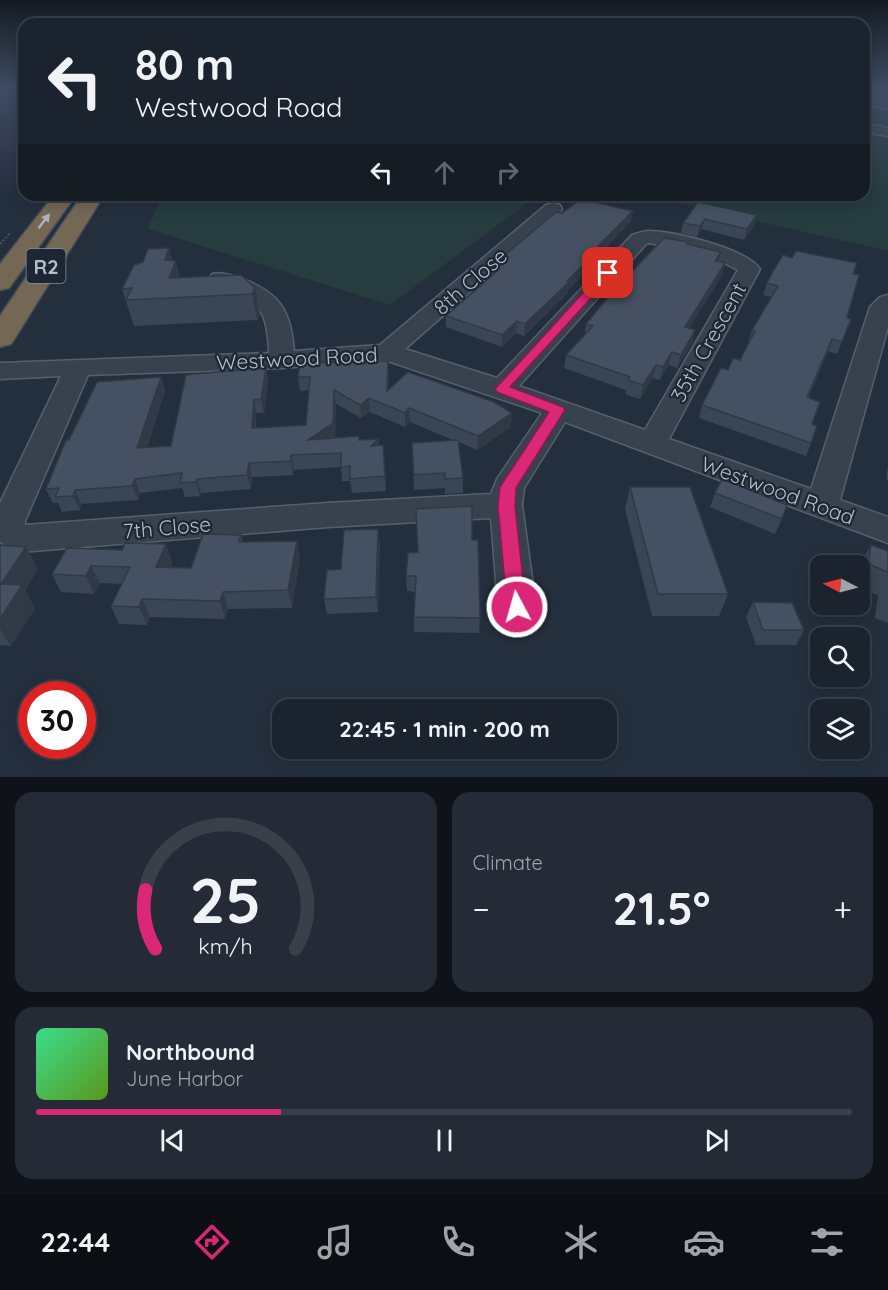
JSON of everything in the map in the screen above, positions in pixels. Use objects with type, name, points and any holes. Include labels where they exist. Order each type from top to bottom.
[{"type":"highway","name":"R2","points":[[0,282],[61,201]]},
{"type":"highway","name":"R2","points":[[0,338],[89,201]]},
{"type":"street","points":[[870,129],[888,132]]},
{"type":"street","name":"8th Close","points":[[387,352],[554,209]]},
{"type":"street","name":"35th Crescent","points":[[501,389],[639,239],[650,237],[732,257],[746,264],[749,269],[652,444]]},
{"type":"street","points":[[217,278],[254,290],[272,306],[281,328],[282,360]]},
{"type":"street","points":[[822,505],[882,307],[888,302]]},
{"type":"street","name":"Westwood Road","points":[[0,372],[282,360],[387,352],[501,389],[888,530]]},
{"type":"street","name":"7th Close","points":[[80,367],[8,521],[9,530],[13,536],[21,539],[316,516],[506,506]]},
{"type":"street","points":[[517,607],[506,506],[508,487],[558,410]]},
{"type":"green space","points":[[870,125],[888,125],[888,251],[668,201],[870,201]]},
{"type":"green space","points":[[160,201],[530,201],[390,305],[148,229]]},
{"type":"building","points":[[578,201],[590,201],[633,211],[592,252],[596,253],[567,281],[569,282],[525,324],[517,321],[502,335],[446,316],[497,271],[488,269],[556,212],[562,213]]},
{"type":"building","points":[[698,202],[757,215],[747,229],[705,219],[700,226],[683,223]]},
{"type":"building","points":[[664,238],[689,242],[687,244],[721,252],[715,261],[725,263],[685,327],[695,330],[681,355],[672,352],[663,367],[656,365],[643,385],[628,380],[630,377],[566,355],[593,326],[586,324],[614,290]]},
{"type":"building","points":[[169,248],[165,260],[176,261],[169,278],[241,275],[255,288],[252,294],[126,300],[132,288],[122,289],[134,265],[143,262],[148,249]]},
{"type":"building","points":[[796,251],[857,263],[853,274],[859,275],[847,318],[851,319],[842,342],[832,339],[807,397],[820,402],[812,424],[817,426],[811,443],[702,405],[721,368],[728,370],[733,358],[740,360],[755,331],[752,330],[778,286],[767,283],[773,271],[783,255],[792,258]]},
{"type":"building","points":[[388,361],[387,391],[408,372],[494,402],[512,413],[478,436],[409,408],[405,413],[369,398],[360,405],[334,390],[333,423],[308,440],[359,436],[359,440],[378,439],[371,446],[383,445],[385,476],[350,479],[350,466],[341,467],[341,453],[291,455],[291,461],[249,463],[247,475],[197,479],[196,482],[180,483],[182,473],[135,479],[132,486],[75,490],[73,496],[55,497],[59,488],[46,489],[66,440],[69,440],[97,382],[161,377],[137,448],[171,446],[186,375],[266,368],[261,399],[254,400],[252,428],[306,425],[310,377],[298,377],[300,363]]},
{"type":"building","points":[[458,440],[463,478],[445,479],[445,473],[414,475],[412,443]]},
{"type":"building","points":[[722,479],[787,505],[782,519],[715,493]]},
{"type":"building","points":[[630,487],[690,487],[728,594],[658,594]]},
{"type":"building","points":[[472,506],[472,540],[478,540],[480,618],[414,617],[416,576],[406,576],[408,553],[418,552],[416,509]]},
{"type":"building","points":[[378,529],[376,597],[324,599],[327,570],[341,569],[344,530]]},
{"type":"building","points":[[203,534],[241,535],[239,542],[297,541],[288,590],[223,592],[220,601],[142,599],[139,607],[111,606],[130,567],[91,566],[86,576],[52,574],[67,548],[122,550],[125,543],[166,544],[156,567],[191,568]]},
{"type":"building","points":[[0,545],[26,547],[1,584],[22,585],[0,619]]},
{"type":"building","points":[[871,545],[888,551],[888,572],[870,565]]},
{"type":"building","points":[[753,602],[792,603],[804,630],[763,630]]},
{"type":"route","points":[[517,607],[506,506],[508,487],[558,410],[501,389],[608,273]]}]
